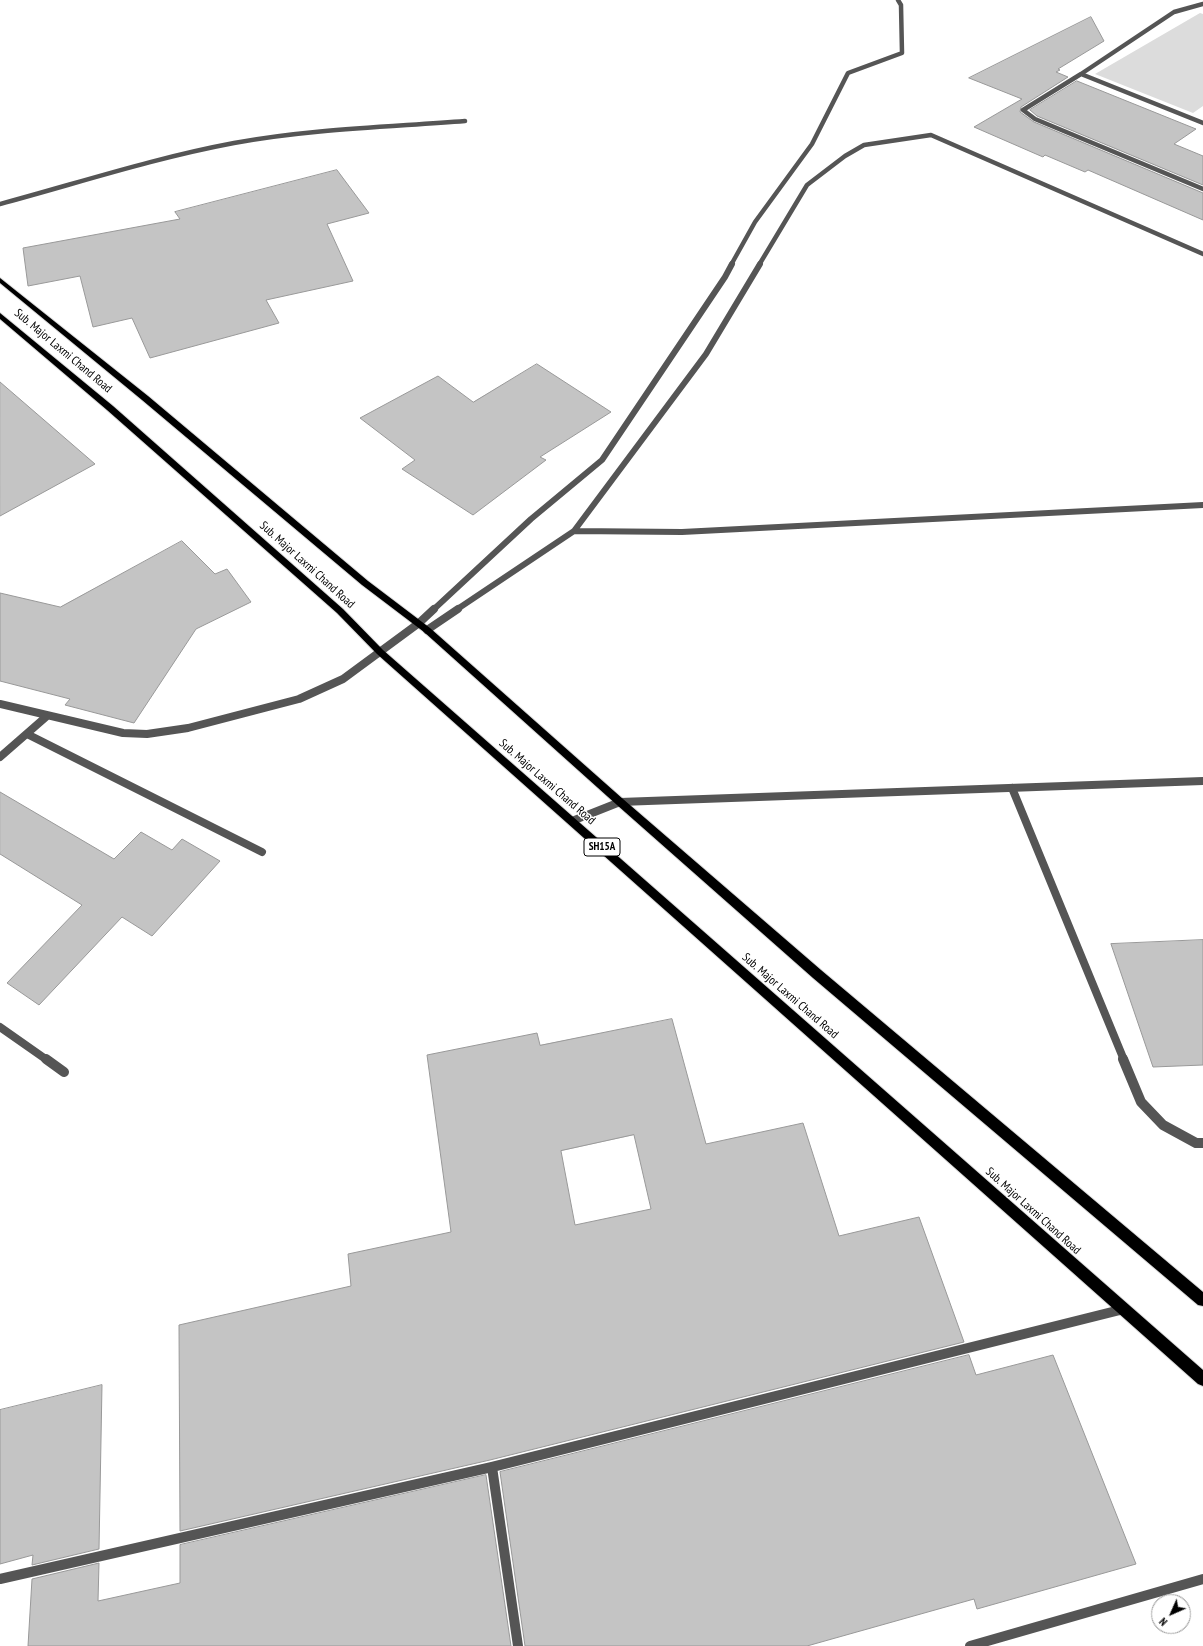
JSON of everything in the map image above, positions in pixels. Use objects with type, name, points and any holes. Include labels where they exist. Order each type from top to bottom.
[{"type":"main road","name":"Sub. Major Laxmi Chand Road","points":[[0,280],[145,398],[365,583],[428,630],[620,802],[817,974],[1203,1300]]},
{"type":"main road","name":"Sub. Major Laxmi Chand Road","points":[[1,317],[110,408],[328,600],[380,652],[1203,1380]]},
{"type":"street","points":[[0,704],[123,734],[147,734],[188,728],[299,699],[343,679],[419,623],[531,520],[602,460],[725,277],[755,222],[812,144],[848,73],[902,53],[901,5],[898,0]]},
{"type":"street","points":[[1203,4],[1174,12],[1023,110],[1035,119],[1203,189]]},
{"type":"street","points":[[1080,74],[1202,122]]},
{"type":"street","points":[[0,204],[169,158],[235,143],[320,132],[465,121]]},
{"type":"street","points":[[428,630],[574,530],[706,354],[808,185],[845,156],[864,145],[932,135],[1203,254]]},
{"type":"street","points":[[574,530],[682,532],[1203,505]]},
{"type":"street","points":[[0,757],[47,716]]},
{"type":"street","points":[[27,734],[262,852]]},
{"type":"street","points":[[572,821],[620,802],[1203,781]]},
{"type":"street","points":[[1012,788],[1141,1102],[1163,1125],[1196,1143],[1203,1143]]},
{"type":"street","points":[[0,1027],[64,1072]]},
{"type":"street","points":[[0,1579],[492,1467],[1124,1309]]},
{"type":"street","points":[[492,1467],[518,1646]]},
{"type":"street","points":[[970,1646],[1203,1579]]},
{"type":"shaded area","points":[[1200,13],[1203,14],[1203,106],[1193,113],[1095,74]]},
{"type":"building","points":[[1091,17],[1104,41],[1058,69],[1060,70],[1056,72],[1068,77],[1021,107],[1020,112],[1034,122],[1203,193],[1203,220],[1088,170],[1085,172],[1045,155],[1043,157],[974,127],[1022,99],[969,78]]},
{"type":"building","points":[[1077,81],[1196,129],[1174,144],[1203,156],[1203,185],[1037,116],[1030,110]]},
{"type":"building","points":[[337,170],[369,213],[327,224],[353,281],[266,300],[279,323],[150,358],[132,318],[93,327],[80,276],[28,286],[23,248],[180,219],[175,212]]},
{"type":"building","points":[[537,364],[611,412],[540,457],[546,460],[473,515],[402,469],[415,460],[360,418],[438,376],[473,402]]},
{"type":"building","points":[[0,382],[95,464],[0,516]]},
{"type":"building","points":[[182,541],[215,574],[227,569],[251,602],[196,629],[134,723],[65,705],[70,699],[0,681],[0,593],[60,607]]},
{"type":"building","points":[[0,792],[114,859],[141,832],[172,850],[182,839],[220,861],[152,936],[122,917],[39,1005],[7,983],[82,905],[0,854]]},
{"type":"building","points":[[1203,940],[1203,1065],[1153,1067],[1111,944]]},
{"type":"building","points":[[672,1019],[706,1144],[803,1123],[839,1236],[919,1217],[964,1342],[490,1460],[180,1531],[179,1325],[351,1286],[348,1254],[451,1232],[427,1055],[537,1033],[540,1045]],"holes":[[[634,1135],[651,1209],[575,1225],[561,1151]]]},
{"type":"building","points":[[969,1355],[976,1375],[1053,1355],[1136,1564],[977,1609],[974,1599],[807,1646],[525,1646],[500,1472]]},
{"type":"building","points":[[102,1385],[99,1549],[32,1565],[33,1555],[0,1564],[0,1410]]},
{"type":"building","points":[[486,1475],[511,1646],[28,1646],[32,1579],[99,1563],[98,1601],[180,1583],[180,1545]]}]
